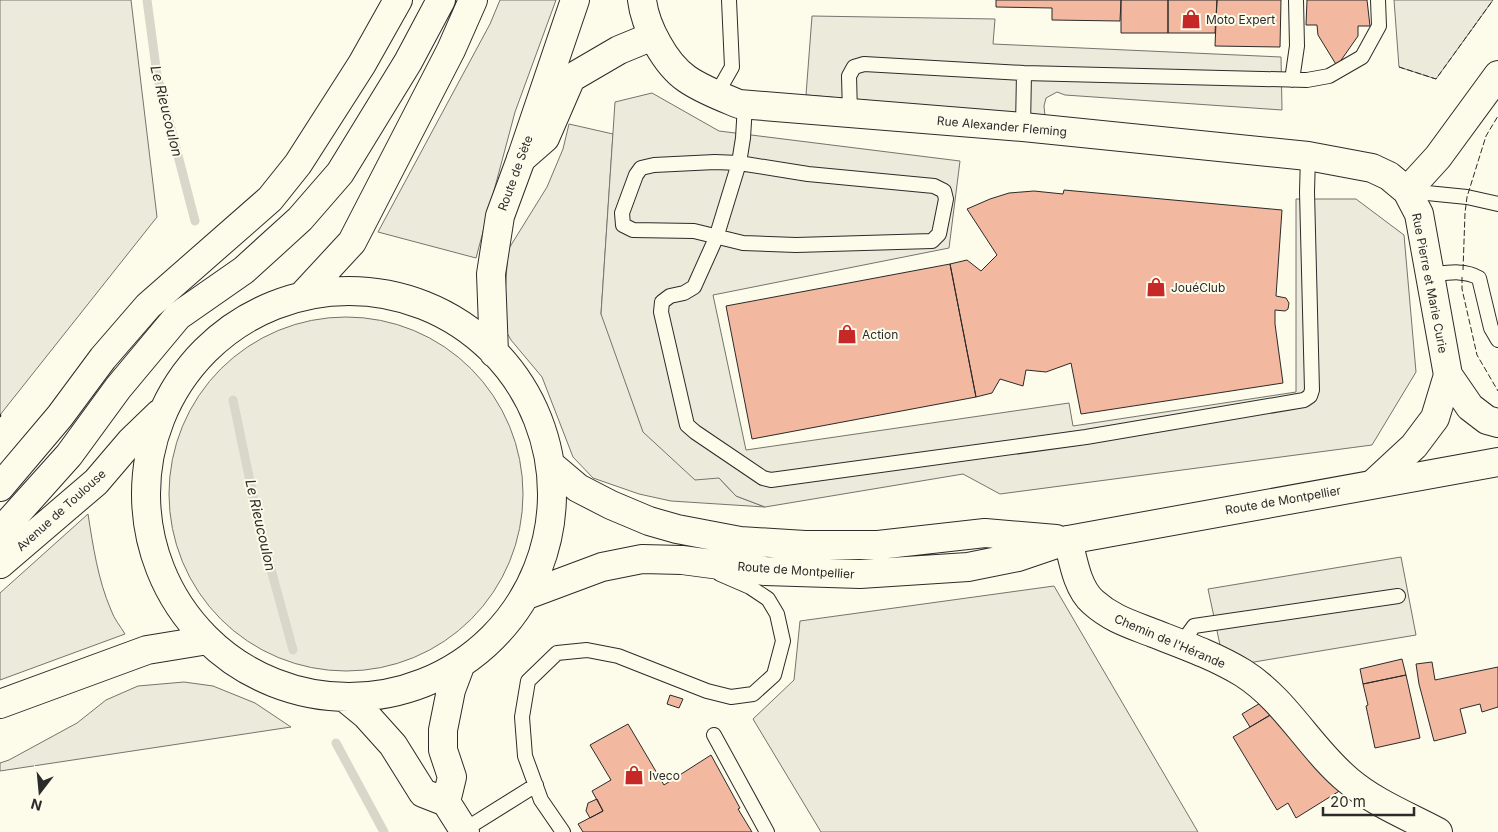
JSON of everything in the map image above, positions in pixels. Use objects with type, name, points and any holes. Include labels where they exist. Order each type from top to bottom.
[{"type":"main road","points":[[0,487],[60,416],[103,358],[148,306],[270,199],[298,164],[362,64],[398,0]]},
{"type":"main road","points":[[0,532],[69,455],[118,388],[178,316],[244,270],[300,219],[340,173],[408,62],[442,0]]},
{"type":"main road","points":[[303,295],[352,242],[451,50],[474,0]]},
{"type":"main road","name":"Route de Sète","points":[[494,353],[490,274],[500,216],[575,0]]},
{"type":"main road","name":"Rue Alexander Fleming","points":[[642,0],[654,36],[668,61],[686,79],[716,95],[745,105],[1023,127],[1308,156],[1372,168],[1389,176],[1407,191]]},
{"type":"main road","points":[[521,159],[544,138],[571,78],[619,50],[654,36]]},
{"type":"main road","points":[[1407,191],[1438,157],[1498,75]]},
{"type":"main road","name":"Rue Pierre et Marie Curie","points":[[1407,191],[1419,214],[1448,375],[1470,407],[1487,420],[1498,423]]},
{"type":"main road","points":[[332,291],[362,291],[391,295],[420,304],[447,316],[472,333],[494,353],[519,386],[533,411],[552,466],[553,500],[550,533],[541,565],[527,595],[498,634],[460,666],[433,680],[404,690],[374,696],[344,697],[306,693],[270,682],[237,664],[208,640],[185,613],[166,583],[153,550],[146,515],[145,480],[151,444],[162,411],[177,383],[196,358],[219,337],[252,315],[272,305],[303,295],[332,291]]},
{"type":"main road","name":"Rue Pierre et Marie Curie","points":[[1373,484],[1414,446],[1435,418],[1448,375]]},
{"type":"main road","name":"Avenue de Toulouse","points":[[0,564],[96,482],[131,441],[162,411]]},
{"type":"main road","name":"Route de Montpellier","points":[[527,595],[602,567],[642,559],[682,560],[765,571],[860,574],[968,567],[1018,557],[1068,540],[1498,462]]},
{"type":"main road","name":"Route de Montpellier","points":[[552,466],[578,488],[611,505],[649,521],[677,529],[740,541],[805,545],[878,545],[985,533],[1068,540]]},
{"type":"main road","name":"Chemin de l'Hérande","points":[[1068,540],[1079,580],[1091,600],[1113,618],[1207,654],[1244,674],[1274,697],[1322,754],[1349,781],[1376,799],[1438,832]]},
{"type":"main road","points":[[0,704],[146,650],[208,640]]},
{"type":"main road","points":[[446,802],[452,777],[443,750],[443,730],[451,690],[460,666]]},
{"type":"main road","points":[[344,697],[366,715],[393,744],[424,793],[446,802],[465,831]]},
{"type":"lane","points":[[716,95],[732,67],[729,0]]},
{"type":"lane","points":[[1292,80],[1297,46],[1296,0]]},
{"type":"lane","points":[[850,113],[849,76],[854,67],[864,64],[1024,73],[1292,80],[1307,80],[1330,76],[1362,57],[1378,26],[1378,0]]},
{"type":"lane","points":[[1023,127],[1024,73]]},
{"type":"lane","points":[[745,105],[743,138],[738,163],[716,238],[694,287],[684,293],[670,296],[662,302],[661,312],[687,425],[763,478],[771,480],[1056,442],[1304,400],[1310,396],[1312,390],[1307,192],[1308,156]]},
{"type":"lane","points":[[715,162],[738,163],[808,174],[934,186],[944,191],[946,198],[938,234],[932,241],[796,245],[743,243],[716,238],[694,231],[633,230],[623,225],[622,213],[636,175],[641,168],[654,165],[715,162]]},
{"type":"lane","points":[[1407,191],[1467,197],[1498,204]]},
{"type":"lane","points":[[1430,275],[1471,273],[1479,278],[1491,328],[1498,340]]},
{"type":"lane","points":[[563,832],[541,800],[525,756],[522,717],[528,681],[557,653],[587,650],[618,656],[707,691],[731,697],[753,694],[774,675],[783,641],[777,614],[768,599],[727,576],[682,560]]},
{"type":"lane","points":[[1181,644],[1194,626],[1398,596]]},
{"type":"lane","points":[[714,735],[767,832]]},
{"type":"lane","points":[[465,831],[536,786]]},
{"type":"shaded area","points":[[0,0],[131,0],[157,217],[0,415]]},
{"type":"shaded area","points":[[500,0],[556,0],[515,112],[476,258],[378,232],[490,24]]},
{"type":"shaded area","points":[[1394,0],[1493,0],[1436,79],[1399,67]]},
{"type":"shaded area","points":[[812,16],[995,19],[993,44],[1281,57],[1282,110],[1065,95],[1057,92],[1046,98],[1044,106],[1045,116],[806,95]]},
{"type":"shaded area","points":[[652,93],[719,131],[960,161],[949,248],[713,295],[746,450],[1069,403],[1073,426],[1296,392],[1296,199],[1356,199],[1404,235],[1416,372],[1372,445],[1000,494],[963,474],[765,507],[736,496],[719,478],[695,480],[643,432],[601,314],[615,102]]},
{"type":"shaded area","points":[[569,124],[613,134],[601,314],[719,478],[736,496],[765,507],[671,501],[639,494],[593,478],[573,457],[542,377],[511,340],[503,326],[508,250],[547,187],[563,149]]},
{"type":"shaded area","points":[[346,317],[380,321],[414,331],[444,347],[471,369],[493,396],[509,426],[519,460],[523,494],[519,528],[509,562],[493,592],[471,619],[444,641],[414,657],[380,667],[346,671],[312,667],[278,657],[248,641],[221,619],[199,592],[183,562],[173,528],[169,494],[173,460],[183,426],[199,396],[221,369],[248,347],[278,331],[312,321]]},
{"type":"shaded area","points":[[88,514],[96,563],[106,599],[125,634],[0,680],[0,593]]},
{"type":"shaded area","points":[[1401,557],[1416,635],[1248,663],[1220,645],[1208,589]]},
{"type":"shaded area","points":[[1054,586],[1198,832],[821,832],[753,719],[794,680],[800,621]]},
{"type":"shaded area","points":[[184,682],[213,686],[255,703],[291,727],[0,771],[0,763],[77,723],[106,700],[138,686]]},
{"type":"building","points":[[996,0],[1121,0],[1120,21],[1052,20],[1052,8],[996,7]]},
{"type":"building","points":[[1121,0],[1168,0],[1168,33],[1121,33]]},
{"type":"building","points":[[1168,0],[1217,0],[1215,33],[1168,33]]},
{"type":"building","points":[[1217,0],[1281,0],[1280,47],[1215,46]]},
{"type":"building","points":[[1307,0],[1367,0],[1370,26],[1358,26],[1358,36],[1337,66],[1318,35],[1317,25],[1306,25]]},
{"type":"building","points":[[1064,190],[1282,210],[1276,296],[1286,298],[1289,303],[1288,309],[1285,311],[1275,310],[1275,324],[1283,383],[1081,414],[1071,363],[1046,372],[1026,370],[1023,386],[1000,379],[992,393],[976,397],[950,264],[967,260],[981,271],[997,255],[967,209],[1009,193],[1034,191],[1063,194]]},
{"type":"building","name":"Action","points":[[950,264],[976,397],[752,439],[726,306]]},
{"type":"building","points":[[1402,659],[1406,675],[1363,684],[1360,669]]},
{"type":"building","points":[[1432,662],[1435,680],[1498,667],[1498,707],[1482,712],[1480,704],[1460,709],[1466,733],[1434,741],[1419,684],[1416,664]]},
{"type":"building","points":[[1406,675],[1420,738],[1375,748],[1363,684]]},
{"type":"building","points":[[670,695],[683,699],[679,708],[667,704]]},
{"type":"building","points":[[1262,702],[1270,715],[1250,727],[1242,714]]},
{"type":"building","points":[[1274,713],[1341,790],[1296,818],[1288,803],[1277,810],[1233,737]]},
{"type":"building","name":"Iveco","points":[[628,724],[664,785],[711,755],[740,808],[738,809],[752,832],[583,832],[578,824],[603,811],[592,791],[611,780],[590,745]]},
{"type":"building","points":[[597,799],[603,811],[590,818],[586,811],[588,803]]},
{"type":"waterway","name":"Le Rieucoulon","points":[[147,0],[157,75],[195,221]]},
{"type":"waterway","name":"Le Rieucoulon","points":[[233,400],[260,529],[293,650]]},
{"type":"waterway","name":"Le Rieucoulon","points":[[336,743],[384,832]]},
{"type":"fence","points":[[1399,67],[1436,79],[1493,0]]},
{"type":"fence","points":[[1463,270],[1467,197],[1486,136],[1498,116]]},
{"type":"fence","points":[[1462,277],[1462,289],[1477,355],[1498,391]]},
{"type":"place","name":"Moto Expert","points":[[1191,19]]},
{"type":"place","name":"JouéClub","points":[[1156,287]]},
{"type":"place","name":"Action","points":[[847,334]]},
{"type":"place","name":"Iveco","points":[[634,775]]}]
